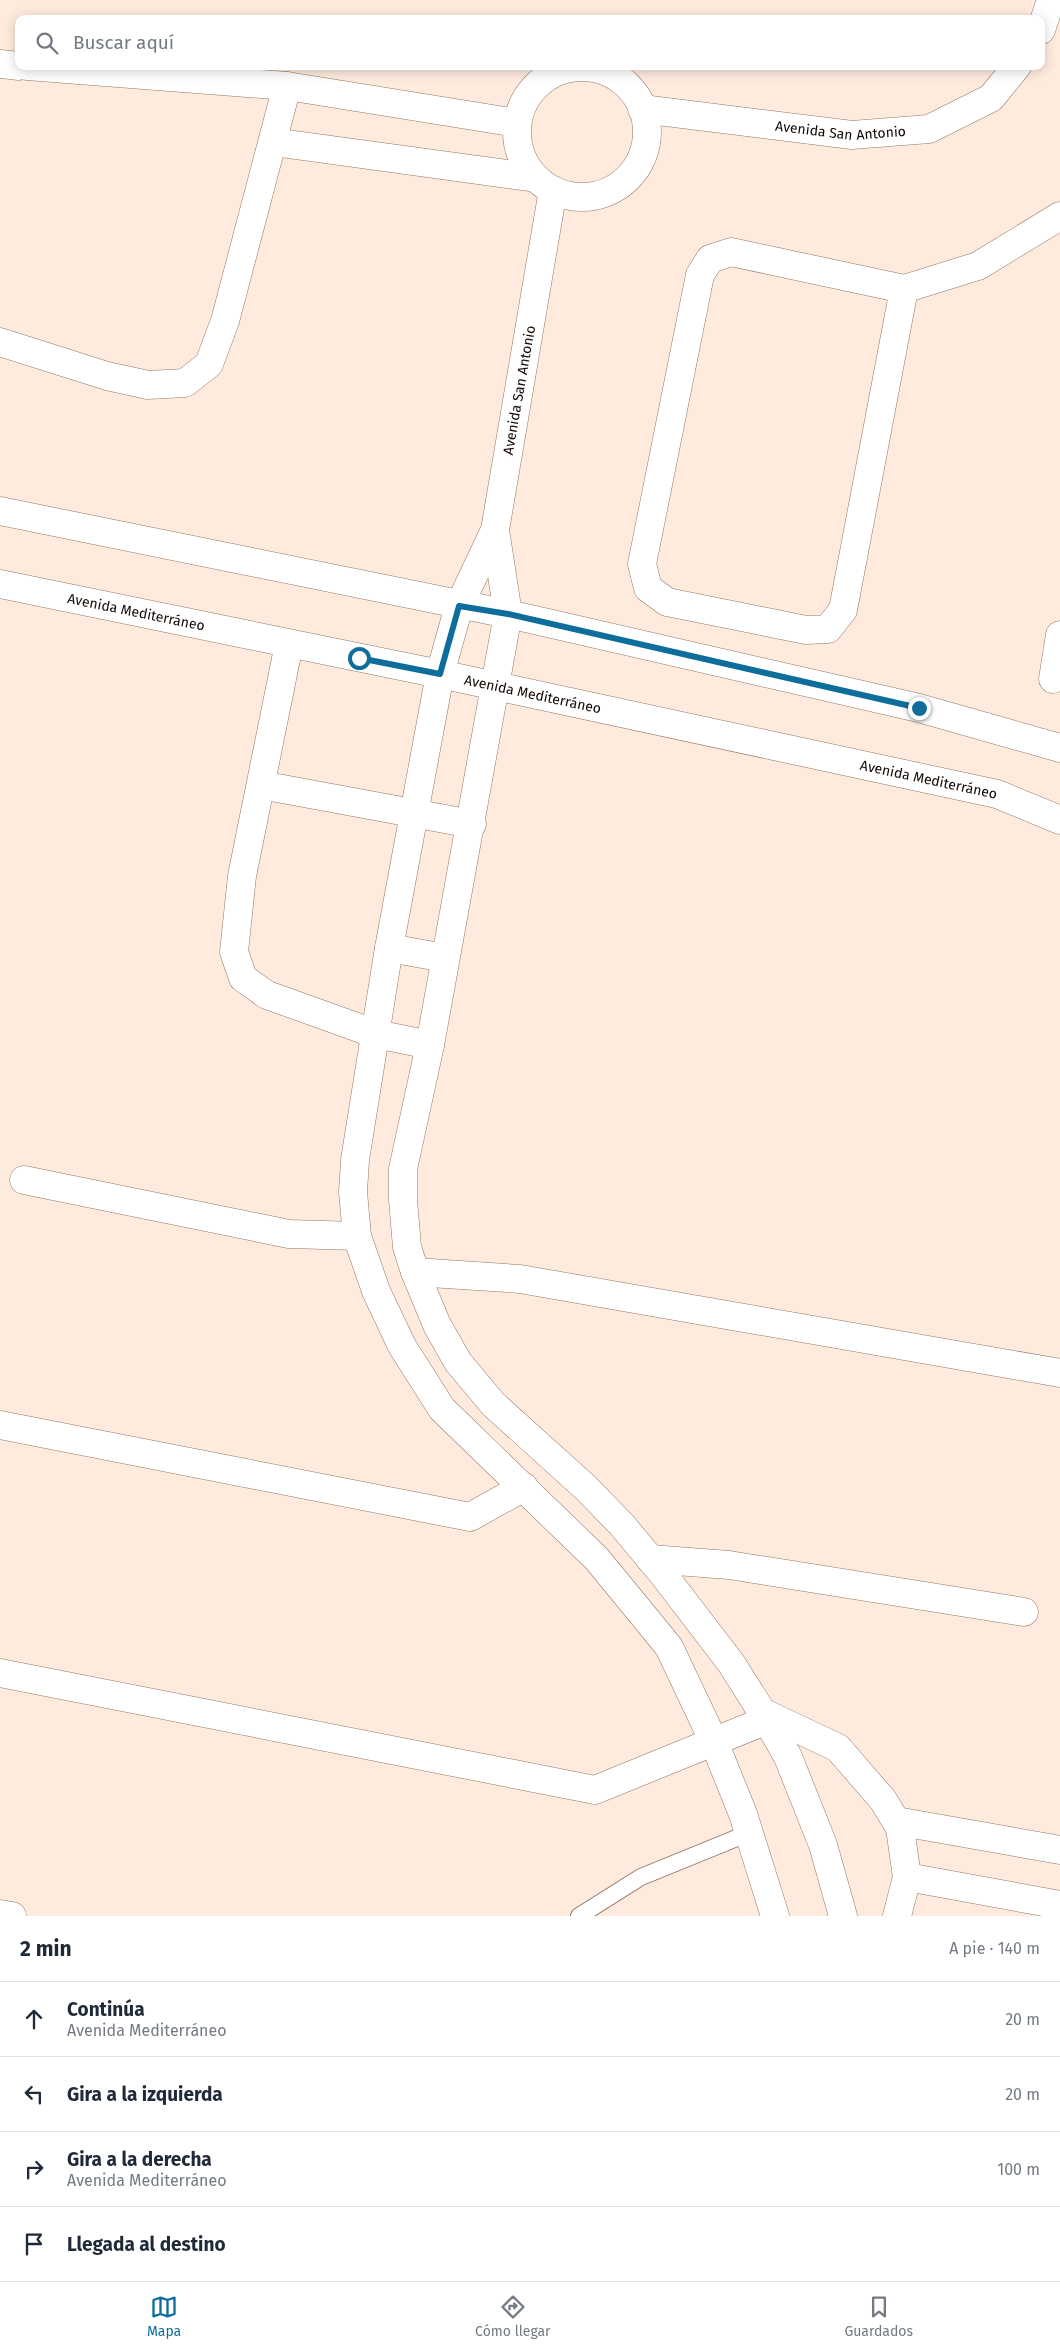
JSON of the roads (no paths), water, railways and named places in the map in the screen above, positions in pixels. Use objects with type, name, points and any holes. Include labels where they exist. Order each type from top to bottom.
[{"type":"street","points":[[1045,18],[1051,0]]},
{"type":"street","points":[[0,64],[15,66]]},
{"type":"street","points":[[79,70],[287,86],[517,123]]},
{"type":"street","points":[[544,184],[524,162],[517,143],[517,123],[521,106],[530,92],[543,80],[562,70]]},
{"type":"street","points":[[273,142],[544,184],[571,196],[591,196],[609,191],[625,180],[638,165],[645,147],[647,128],[642,109],[634,94],[608,72],[600,70]]},
{"type":"street","name":"Avenida San Antonio","points":[[642,109],[852,135],[929,129],[991,98],[1014,70]]},
{"type":"street","points":[[0,342],[107,376],[148,386],[185,384],[209,364],[225,321],[287,86]]},
{"type":"street","name":"Avenida San Antonio","points":[[544,184],[495,530],[508,614],[472,824],[430,1045],[403,1169],[403,1200],[407,1247],[415,1272],[437,1325],[458,1362],[493,1404],[586,1488],[650,1559],[731,1663],[765,1716],[788,1758],[823,1845],[843,1916]]},
{"type":"street","points":[[904,289],[843,610],[828,629],[806,630],[667,602],[648,588],[642,564],[700,275],[710,259],[731,252],[904,289],[978,266],[1060,216]]},
{"type":"street","points":[[0,511],[459,606],[508,614],[919,708],[1060,748]]},
{"type":"street","name":"Avenida San Antonio","points":[[495,530],[459,606],[440,674],[388,948],[355,1160],[353,1192],[357,1236],[376,1291],[402,1346],[442,1409],[524,1486],[597,1559],[670,1647],[714,1742],[749,1833],[775,1916]]},
{"type":"street","name":"Avenida Mediterráneo","points":[[0,584],[440,674],[996,794],[1060,820]]},
{"type":"street","points":[[1052,679],[1060,635]]},
{"type":"street","points":[[289,644],[242,876],[234,952],[243,978],[268,996],[376,1034],[430,1045]]},
{"type":"street","points":[[261,784],[472,824]]},
{"type":"street","points":[[388,948],[446,958]]},
{"type":"street","points":[[24,1180],[289,1234],[357,1236]]},
{"type":"street","points":[[415,1272],[520,1279],[1060,1373]]},
{"type":"street","points":[[0,1425],[470,1516],[524,1486]]},
{"type":"street","points":[[650,1559],[729,1565],[1024,1612]]},
{"type":"street","points":[[0,1673],[596,1790],[714,1742],[765,1716],[838,1748],[883,1800],[900,1828],[907,1878],[897,1916]]},
{"type":"street","points":[[896,1821],[1060,1850]]},
{"type":"street","points":[[907,1878],[1060,1905]]},
{"type":"street","points":[[0,1914],[12,1916]]},
{"type":"lane","points":[[579,1916],[641,1878],[749,1833]]}]
